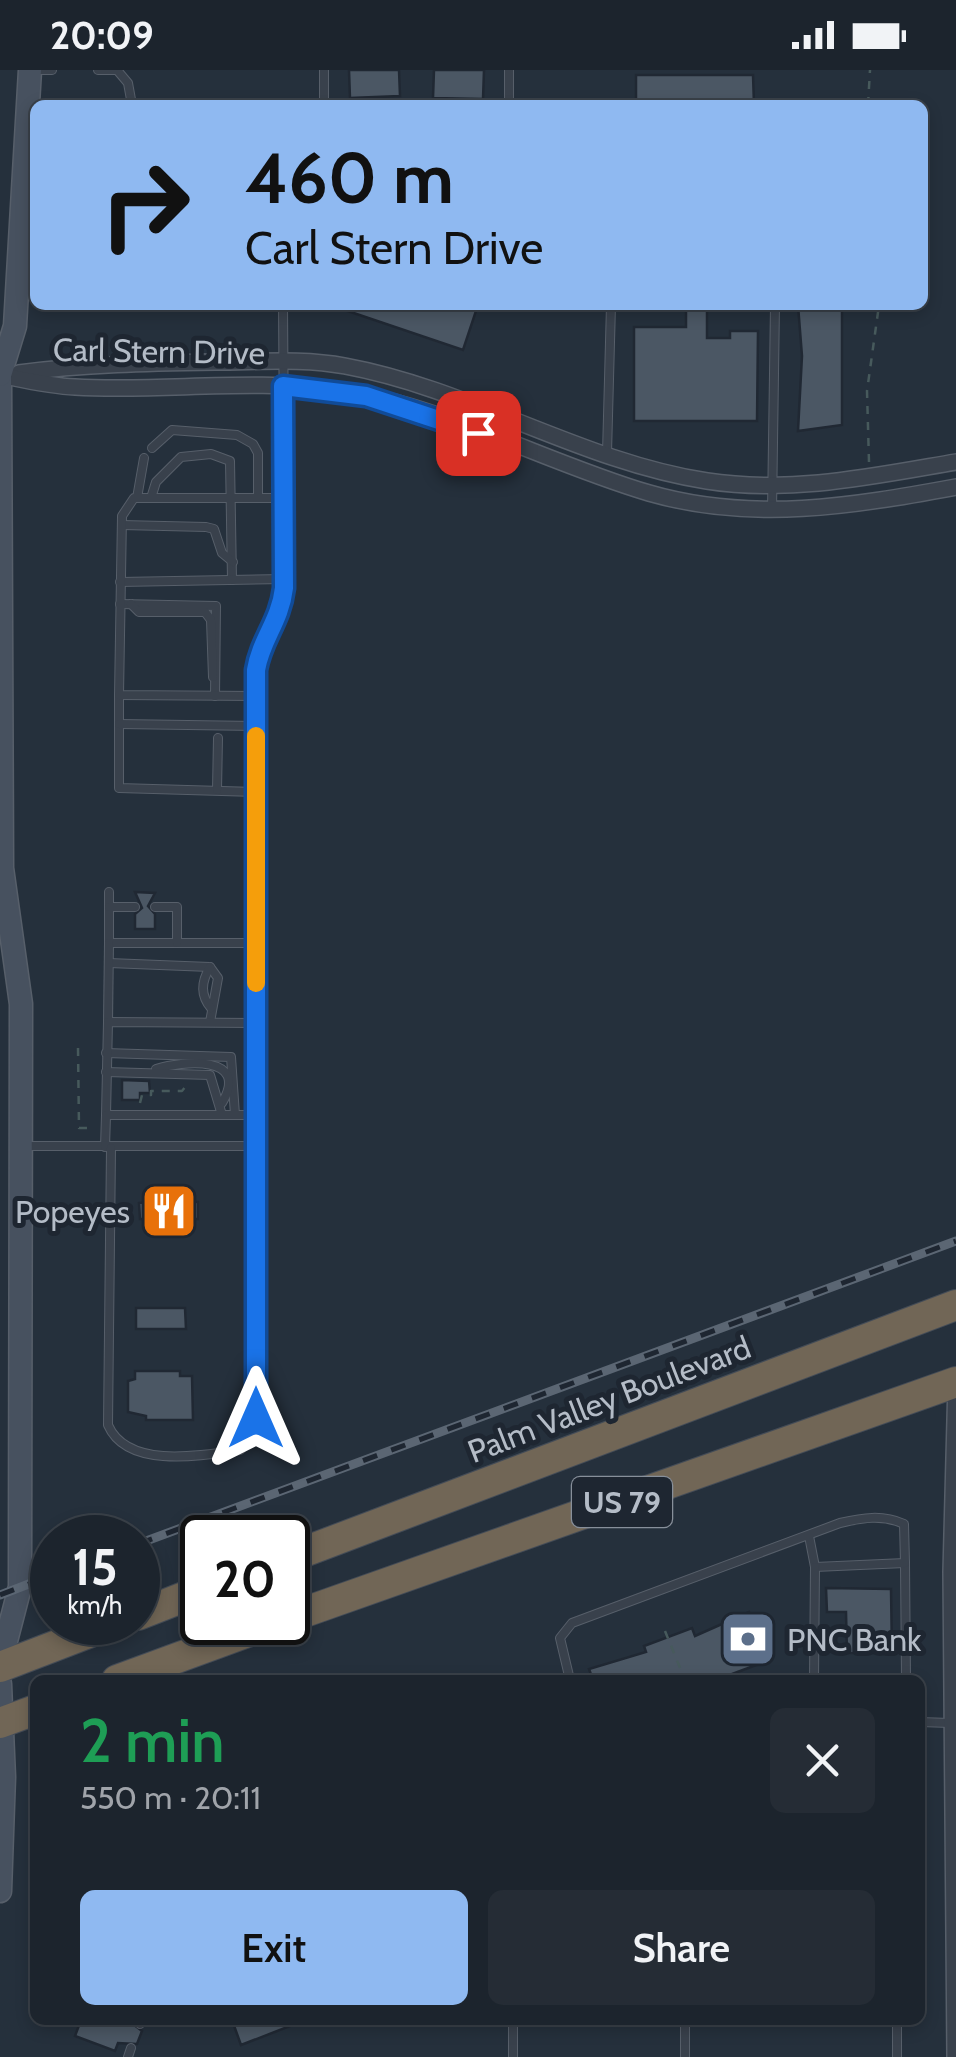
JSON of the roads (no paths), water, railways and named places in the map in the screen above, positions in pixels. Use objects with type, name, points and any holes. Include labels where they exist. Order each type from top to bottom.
[{"type":"highway","name":"Palm Valley Boulevard","points":[[310,1550],[956,1305]]},
{"type":"highway","name":"US 79","points":[[310,1610],[956,1382]]},
{"type":"highway","points":[[0,1665],[54,1645]]},
{"type":"highway","points":[[131,1675],[213,1645]]},
{"type":"highway","points":[[1,1722],[30,1712]]},
{"type":"main road","points":[[0,1665],[20,1588],[21,1004],[1,875],[0,375],[15,326],[30,70]]},
{"type":"main road","points":[[0,1684],[0,1891]]},
{"type":"street","name":"Carl Stern Drive","points":[[0,375],[72,366],[283,362],[342,366],[402,380],[608,453],[708,482],[773,486],[834,483],[956,462]]},
{"type":"street","name":"Carl Stern Drive","points":[[0,375],[72,388],[283,386],[342,391],[394,403],[651,494],[726,508],[772,511],[840,507],[956,487]]},
{"type":"street","points":[[956,1382],[956,2057]]},
{"type":"lane","points":[[30,70],[52,70]]},
{"type":"lane","points":[[98,70],[117,70],[128,83],[131,100]]},
{"type":"lane","points":[[324,70],[324,100]]},
{"type":"lane","points":[[509,70],[509,100]]},
{"type":"lane","points":[[108,892],[108,1425],[114,1438],[126,1448],[143,1454],[240,1450],[251,1440],[256,1418],[256,696],[258,659],[281,614],[284,579],[283,310]]},
{"type":"lane","points":[[608,453],[610,310]]},
{"type":"lane","points":[[772,511],[775,310]]},
{"type":"lane","points":[[152,448],[172,430],[237,435],[253,444],[258,453],[258,498]]},
{"type":"lane","points":[[151,498],[168,466],[192,454],[223,456],[230,461],[232,580]]},
{"type":"lane","points":[[138,498],[144,458]]},
{"type":"lane","points":[[256,792],[119,788],[122,525],[126,505],[138,498],[284,498]]},
{"type":"lane","points":[[122,525],[206,526],[214,530],[222,553],[233,562]]},
{"type":"lane","points":[[120,582],[284,579]]},
{"type":"lane","points":[[120,604],[216,606],[216,691]]},
{"type":"lane","points":[[118,695],[216,691],[256,696]]},
{"type":"lane","points":[[119,724],[256,726]]},
{"type":"lane","points":[[217,790],[218,738]]},
{"type":"lane","points":[[109,908],[135,907]]},
{"type":"lane","points":[[155,907],[177,907],[177,943]]},
{"type":"lane","points":[[109,943],[256,943]]},
{"type":"lane","points":[[109,962],[210,968],[218,978],[218,998],[211,1008],[210,1022]]},
{"type":"lane","points":[[210,968],[204,978],[203,998],[211,1008]]},
{"type":"lane","points":[[108,1022],[256,1023]]},
{"type":"lane","points":[[106,1053],[231,1057],[235,1115]]},
{"type":"lane","points":[[106,1072],[210,1075],[222,1103],[222,1115]]},
{"type":"lane","points":[[106,1115],[256,1115]]},
{"type":"lane","points":[[20,1146],[256,1146]]},
{"type":"lane","points":[[569,1675],[560,1638],[572,1623],[866,1517],[890,1518],[904,1524],[906,1675]]},
{"type":"lane","points":[[809,1536],[815,1567],[814,1675]]},
{"type":"lane","points":[[815,1567],[905,1563]]},
{"type":"lane","points":[[925,1722],[954,1723]]},
{"type":"lane","points":[[512,2057],[513,2025]]},
{"type":"lane","points":[[685,2025],[686,2057]]},
{"type":"lane","points":[[897,2025],[897,2057]]},
{"type":"railway","points":[[160,1536],[956,1241]]},
{"type":"railway","points":[[0,1595],[30,1583]]},
{"type":"place","name":"Popeyes","points":[[169,1211]]},
{"type":"place","name":"PNC Bank","points":[[748,1639]]}]
